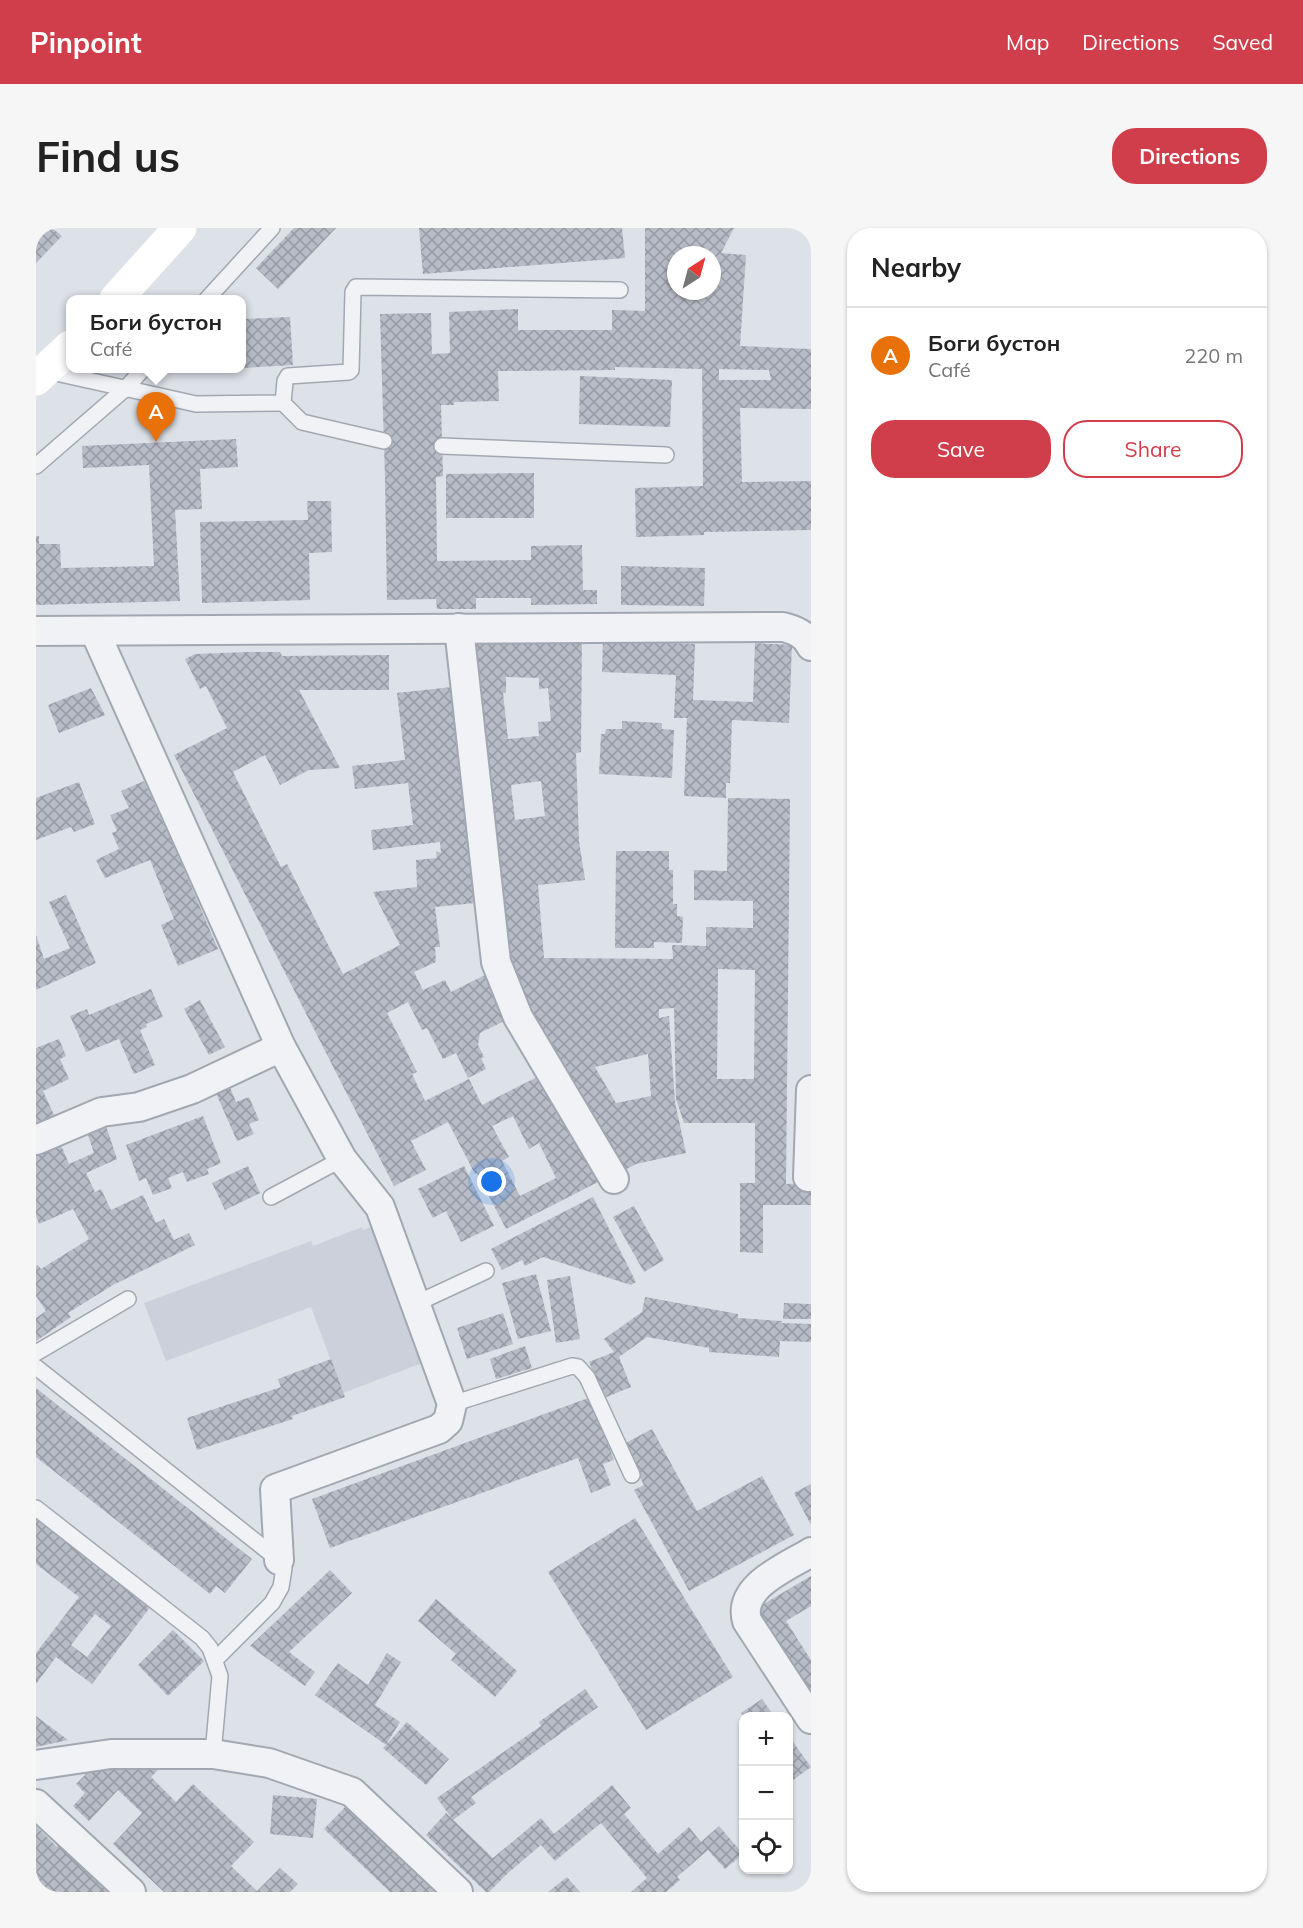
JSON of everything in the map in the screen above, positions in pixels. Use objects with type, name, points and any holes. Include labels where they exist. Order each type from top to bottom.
[{"type":"main road","points":[[120,295],[180,228]]},
{"type":"main road","points":[[42,375],[66,351]]},
{"type":"street","points":[[36,631],[783,627],[797,631],[810,642]]},
{"type":"street","points":[[459,628],[496,962],[519,1017],[614,1179]]},
{"type":"street","points":[[95,632],[281,1047],[342,1159],[380,1206],[452,1404],[448,1421],[439,1429],[275,1489],[279,1560]]},
{"type":"street","points":[[36,1140],[102,1112],[139,1107],[192,1089],[281,1047]]},
{"type":"street","points":[[808,1177],[811,1090]]},
{"type":"street","points":[[811,1552],[764,1581],[752,1594],[745,1607],[747,1621],[811,1719]]},
{"type":"street","points":[[36,1765],[111,1754],[213,1754],[270,1763],[352,1791],[458,1892]]},
{"type":"street","points":[[36,1804],[131,1892]]},
{"type":"lane","points":[[212,295],[272,228]]},
{"type":"lane","points":[[283,403],[285,381],[288,376],[349,372],[351,370],[353,292],[356,287],[620,290]]},
{"type":"lane","points":[[36,466],[140,373]]},
{"type":"lane","points":[[42,375],[126,388],[196,404],[283,403],[302,422],[384,441]]},
{"type":"lane","points":[[442,446],[666,455]]},
{"type":"lane","points":[[271,1197],[342,1159]]},
{"type":"lane","points":[[415,1304],[486,1271]]},
{"type":"lane","points":[[36,1353],[128,1299]]},
{"type":"lane","points":[[452,1404],[572,1366],[578,1367],[587,1377],[632,1475]]},
{"type":"lane","points":[[36,1367],[279,1560],[284,1568],[280,1587],[272,1603],[215,1660]]},
{"type":"lane","points":[[36,1508],[202,1638],[210,1648],[220,1676],[213,1754]]},
{"type":"shaded area","points":[[362,1227],[363,1230],[371,1227],[422,1363],[343,1393],[311,1307],[166,1361],[144,1303],[311,1241],[313,1246]]},
{"type":"building","points":[[36,228],[52,228],[62,236],[36,263]]},
{"type":"building","points":[[294,228],[336,228],[278,289],[256,268]]},
{"type":"building","points":[[419,228],[622,228],[625,258],[423,274]]},
{"type":"building","points":[[645,228],[734,228],[721,253],[746,255],[740,346],[811,349],[811,409],[740,408],[742,482],[811,481],[811,530],[704,532],[704,535],[636,537],[635,488],[703,486],[702,369],[615,367],[615,370],[498,371],[499,401],[454,402],[454,405],[441,405],[443,476],[436,477],[437,561],[531,560],[531,546],[582,545],[583,590],[597,590],[597,604],[531,605],[531,598],[476,598],[476,609],[437,609],[436,599],[387,600],[380,314],[431,313],[432,354],[450,353],[449,312],[518,309],[518,330],[612,330],[612,310],[645,311]],"holes":[[[719,369],[769,370],[771,380],[719,380]]]},
{"type":"building","points":[[290,317],[293,365],[246,368],[246,319]]},
{"type":"building","points":[[580,376],[672,380],[670,427],[579,424]]},
{"type":"building","points":[[236,439],[238,467],[200,469],[202,509],[175,510],[180,601],[36,605],[36,536],[39,536],[39,544],[60,544],[61,568],[154,566],[149,465],[83,468],[82,446]]},
{"type":"building","points":[[534,473],[534,518],[446,518],[446,474]]},
{"type":"building","points":[[307,501],[331,501],[332,552],[309,553],[310,600],[202,603],[200,522],[308,520]]},
{"type":"building","points":[[621,566],[705,568],[704,606],[621,605]]},
{"type":"building","points":[[472,639],[582,640],[581,752],[576,753],[579,841],[585,880],[538,885],[544,958],[673,959],[672,945],[706,946],[706,927],[753,928],[753,901],[694,900],[694,870],[727,871],[728,798],[790,799],[786,1184],[811,1183],[811,1205],[763,1205],[763,1253],[740,1252],[740,1183],[755,1183],[755,1123],[684,1123],[676,1099],[674,1008],[659,1009],[659,1018],[669,1016],[675,1102],[686,1153],[636,1164],[625,1170],[527,1007],[512,965],[505,909],[502,909]],"holes":[[[506,677],[539,678],[539,689],[548,688],[551,721],[538,722],[539,736],[508,739],[503,693],[506,693]],[[541,781],[545,816],[515,820],[511,785]],[[718,969],[755,970],[754,1079],[717,1079]],[[648,1054],[651,1096],[616,1103],[595,1067]]]},
{"type":"building","points":[[603,640],[695,644],[693,700],[753,702],[755,643],[792,645],[789,723],[732,720],[730,783],[726,783],[726,798],[684,796],[687,718],[674,718],[676,675],[602,672]]},
{"type":"building","points":[[280,652],[282,656],[389,655],[389,690],[299,690],[340,768],[309,770],[280,785],[265,755],[233,772],[281,867],[287,864],[343,974],[400,945],[373,892],[417,887],[416,860],[437,858],[436,851],[441,853],[440,842],[373,850],[371,830],[413,825],[408,783],[355,789],[352,766],[405,760],[397,693],[452,687],[460,753],[457,753],[475,903],[435,907],[440,947],[435,947],[436,962],[414,972],[423,990],[445,980],[451,992],[485,975],[508,1019],[480,1033],[478,1045],[484,1057],[481,1058],[486,1069],[468,1078],[456,1053],[443,1059],[427,1028],[422,1030],[408,1002],[387,1013],[417,1072],[412,1074],[425,1101],[469,1079],[482,1105],[543,1074],[598,1182],[506,1229],[448,1122],[411,1141],[426,1170],[394,1186],[174,755],[227,728],[206,686],[200,689],[185,659],[195,654]],"holes":[[[513,1116],[529,1149],[539,1143],[556,1178],[520,1196],[502,1161],[509,1157],[492,1126]]]},
{"type":"building","points":[[91,688],[105,715],[59,733],[48,705]]},
{"type":"building","points":[[622,721],[662,723],[662,729],[674,730],[672,778],[599,774],[601,734],[605,734],[606,729],[622,729]]},
{"type":"building","points":[[144,781],[218,949],[178,966],[161,925],[174,919],[150,860],[105,878],[96,860],[119,849],[112,833],[117,831],[110,815],[129,808],[121,791]]},
{"type":"building","points":[[79,782],[95,824],[74,832],[71,827],[36,840],[36,798]]},
{"type":"building","points":[[616,851],[669,851],[669,870],[673,870],[673,904],[677,904],[677,916],[683,917],[682,943],[654,942],[654,948],[615,948]]},
{"type":"building","points":[[66,895],[96,963],[36,990],[36,935],[44,959],[70,948],[49,902]]},
{"type":"building","points":[[151,989],[163,1017],[146,1024],[147,1027],[140,1030],[155,1065],[134,1074],[119,1039],[86,1052],[70,1016],[87,1009],[89,1015]]},
{"type":"building","points":[[200,1000],[225,1047],[209,1055],[184,1009]]},
{"type":"building","points":[[59,1039],[66,1056],[60,1059],[69,1079],[43,1091],[54,1115],[36,1123],[36,1048]]},
{"type":"building","points":[[229,1085],[236,1102],[249,1097],[259,1120],[249,1124],[254,1134],[237,1141],[215,1091]]},
{"type":"building","points":[[203,1116],[221,1163],[207,1169],[209,1174],[187,1182],[183,1172],[168,1178],[172,1188],[153,1195],[146,1178],[139,1181],[126,1145]]},
{"type":"building","points":[[105,1123],[117,1159],[86,1173],[95,1192],[101,1189],[111,1210],[143,1195],[156,1223],[164,1219],[174,1240],[189,1233],[195,1245],[113,1285],[68,1313],[71,1317],[36,1341],[36,1318],[46,1311],[36,1296],[36,1266],[38,1265],[41,1269],[89,1239],[73,1209],[39,1224],[36,1216],[36,1148],[58,1138],[69,1164],[94,1153],[86,1129]]},
{"type":"building","points":[[248,1166],[260,1193],[225,1210],[212,1183]]},
{"type":"building","points":[[464,1166],[494,1226],[461,1242],[446,1211],[433,1218],[418,1189]]},
{"type":"building","points":[[593,1197],[636,1282],[631,1285],[543,1257],[525,1266],[522,1260],[502,1270],[491,1249]]},
{"type":"building","points":[[634,1206],[664,1260],[644,1272],[613,1217]]},
{"type":"building","points":[[536,1274],[551,1331],[518,1339],[502,1283]]},
{"type":"building","points":[[570,1276],[580,1339],[556,1343],[547,1280]]},
{"type":"building","points":[[645,1297],[738,1314],[738,1318],[811,1324],[811,1342],[780,1341],[779,1357],[709,1352],[709,1348],[647,1337],[619,1357],[631,1387],[604,1398],[589,1362],[614,1352],[604,1339],[642,1312]]},
{"type":"building","points":[[784,1303],[811,1304],[811,1319],[783,1319]]},
{"type":"building","points":[[503,1313],[513,1344],[467,1359],[457,1328]]},
{"type":"building","points":[[525,1346],[532,1368],[496,1379],[490,1359]]},
{"type":"building","points":[[331,1359],[345,1397],[292,1416],[293,1419],[197,1450],[187,1418],[281,1387],[278,1379]]},
{"type":"building","points":[[36,1388],[252,1559],[225,1593],[216,1586],[210,1594],[36,1457]]},
{"type":"building","points":[[591,1397],[614,1460],[603,1464],[611,1485],[591,1493],[578,1458],[330,1548],[312,1499]]},
{"type":"building","points":[[652,1429],[697,1511],[762,1476],[794,1535],[689,1591],[634,1490],[644,1485],[622,1445]]},
{"type":"building","points":[[811,1484],[811,1525],[794,1493]]},
{"type":"building","points":[[36,1518],[151,1606],[92,1684],[56,1657],[36,1684],[36,1653],[79,1597],[36,1564]],"holes":[[[95,1614],[111,1626],[87,1657],[71,1645]]]},
{"type":"building","points":[[635,1518],[733,1677],[646,1730],[548,1572]]},
{"type":"building","points":[[330,1570],[352,1593],[289,1652],[315,1672],[305,1686],[250,1646]]},
{"type":"building","points":[[811,1576],[811,1606],[786,1621],[811,1660],[811,1698],[750,1612]]},
{"type":"building","points":[[436,1599],[517,1671],[495,1697],[451,1660],[456,1654],[418,1621]]},
{"type":"building","points":[[173,1630],[204,1661],[168,1696],[138,1665]]},
{"type":"building","points":[[387,1653],[401,1662],[375,1705],[400,1722],[386,1745],[315,1695],[338,1663],[368,1685]]},
{"type":"building","points":[[585,1689],[598,1707],[471,1797],[476,1803],[453,1820],[437,1798],[541,1726],[539,1722]]},
{"type":"building","points":[[762,1699],[771,1712],[742,1712]]},
{"type":"building","points":[[36,1716],[68,1740],[36,1747]]},
{"type":"building","points":[[407,1722],[449,1759],[426,1785],[383,1748]]},
{"type":"building","points":[[793,1742],[811,1767],[793,1780]]},
{"type":"building","points":[[93,1767],[161,1767],[151,1777],[176,1802],[193,1784],[254,1842],[231,1866],[257,1891],[280,1868],[298,1884],[290,1892],[164,1892],[113,1844],[142,1813],[118,1790],[89,1821],[73,1806],[85,1793],[76,1784]]},
{"type":"building","points":[[612,1785],[631,1808],[624,1814],[658,1854],[689,1827],[701,1842],[719,1826],[739,1849],[739,1857],[725,1869],[708,1850],[677,1877],[680,1880],[666,1892],[631,1892],[647,1878],[601,1823],[555,1861],[541,1845],[489,1892],[486,1892],[426,1835],[446,1813],[493,1858],[541,1818],[554,1834]]},
{"type":"building","points":[[273,1795],[317,1799],[313,1838],[270,1834]]},
{"type":"building","points":[[348,1804],[441,1892],[390,1892],[324,1829]]},
{"type":"building","points":[[36,1826],[109,1892],[50,1892],[43,1886],[36,1892]]},
{"type":"building","points":[[567,1877],[580,1892],[548,1892]]},
{"type":"place","name":"Боги бустон","points":[[156,442]]}]
